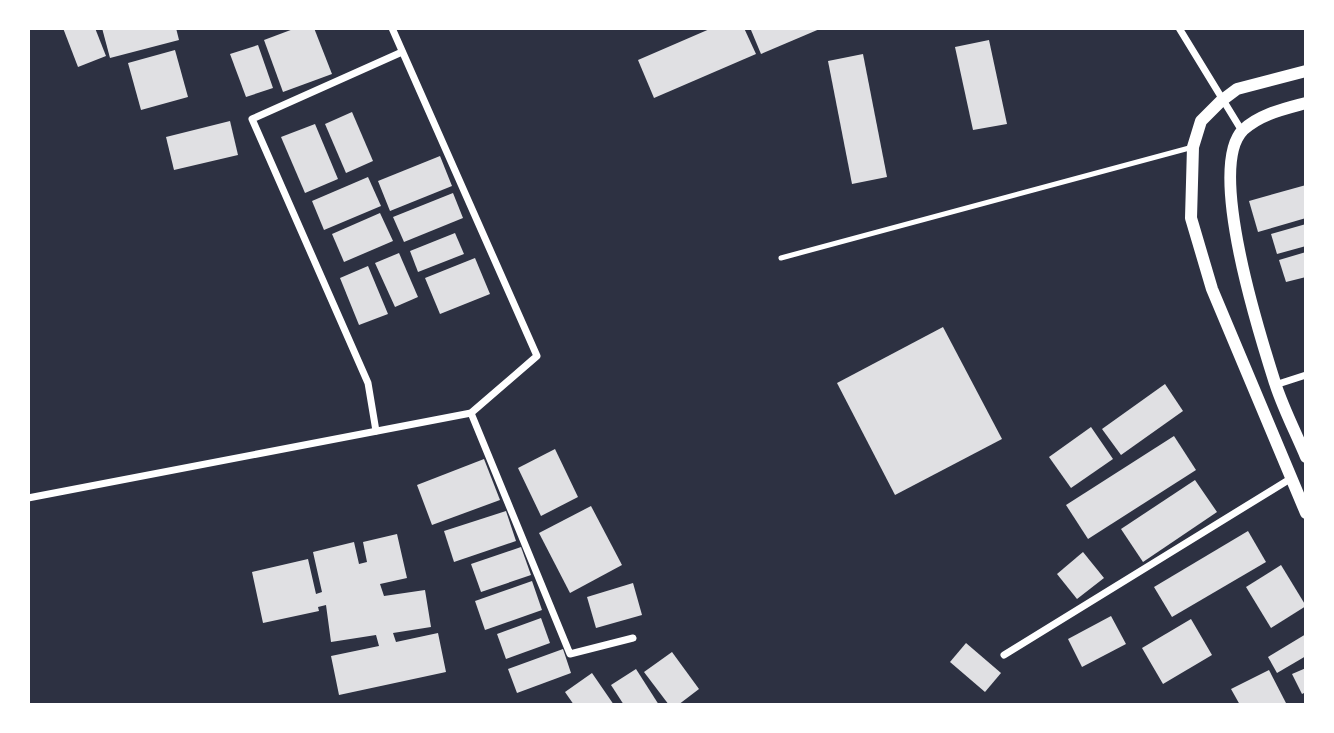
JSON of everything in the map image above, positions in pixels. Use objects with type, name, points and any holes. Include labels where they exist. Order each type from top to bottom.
[{"type":"street","points":[[28,498],[471,413],[537,356],[392,28]]},
{"type":"street","points":[[1178,28],[1242,131]]},
{"type":"street","points":[[376,431],[368,383],[252,119],[402,52]]},
{"type":"street","points":[[1306,71],[1237,89],[1201,121],[1193,147],[1191,218],[1212,289],[1306,513]]},
{"type":"street","points":[[1306,103],[1267,114],[1242,131],[1230,158],[1230,206],[1243,267],[1275,385],[1306,457]]},
{"type":"street","points":[[1275,385],[1306,375]]},
{"type":"street","points":[[471,413],[570,654],[633,638]]},
{"type":"street","points":[[1004,655],[1290,479]]},
{"type":"lane","points":[[781,258],[1193,147]]},
{"type":"building","points":[[63,28],[95,28],[106,56],[78,67]]},
{"type":"building","points":[[102,28],[176,28],[179,40],[110,58]]},
{"type":"building","points":[[296,28],[314,28],[332,74],[283,92],[264,40]]},
{"type":"building","points":[[712,28],[744,28],[756,54],[654,98],[638,60]]},
{"type":"building","points":[[822,28],[761,54],[751,30]]},
{"type":"building","points":[[989,40],[1007,124],[973,130],[955,47]]},
{"type":"building","points":[[258,45],[273,88],[246,97],[230,54]]},
{"type":"building","points":[[175,50],[188,97],[141,110],[128,63]]},
{"type":"building","points":[[863,54],[887,177],[852,184],[828,61]]},
{"type":"building","points":[[352,112],[373,161],[346,173],[325,124]]},
{"type":"building","points":[[230,121],[238,155],[174,170],[166,137]]},
{"type":"building","points":[[315,124],[338,179],[305,193],[281,137]]},
{"type":"building","points":[[440,156],[452,186],[390,211],[378,181]]},
{"type":"building","points":[[368,177],[381,206],[324,230],[312,201]]},
{"type":"building","points":[[1306,185],[1306,218],[1258,232],[1249,201]]},
{"type":"building","points":[[453,193],[463,218],[404,242],[393,217]]},
{"type":"building","points":[[380,213],[393,241],[344,262],[332,234]]},
{"type":"building","points":[[1306,224],[1306,246],[1277,254],[1271,234]]},
{"type":"building","points":[[455,233],[464,254],[418,272],[410,251]]},
{"type":"building","points":[[1306,252],[1306,277],[1286,282],[1279,260]]},
{"type":"building","points":[[399,253],[418,297],[395,307],[375,263]]},
{"type":"building","points":[[475,258],[490,294],[440,314],[425,278]]},
{"type":"building","points":[[368,266],[388,314],[359,325],[340,278]]},
{"type":"building","points":[[943,327],[1002,439],[895,495],[837,383]]},
{"type":"building","points":[[1165,384],[1183,411],[1121,455],[1102,429]]},
{"type":"building","points":[[1091,427],[1113,459],[1071,488],[1049,457]]},
{"type":"building","points":[[1174,436],[1196,470],[1088,539],[1066,505]]},
{"type":"building","points":[[555,449],[578,497],[541,516],[518,468]]},
{"type":"building","points":[[484,459],[500,500],[432,525],[417,485]]},
{"type":"building","points":[[1195,480],[1217,512],[1143,562],[1121,529]]},
{"type":"building","points":[[591,506],[622,565],[570,593],[539,533]]},
{"type":"building","points":[[506,511],[516,541],[454,562],[444,531]]},
{"type":"building","points":[[1248,531],[1266,562],[1172,617],[1154,587]]},
{"type":"building","points":[[397,534],[407,578],[380,584],[384,596],[425,590],[431,627],[393,633],[396,642],[438,633],[446,672],[339,695],[331,656],[379,646],[376,635],[331,642],[326,605],[318,607],[319,611],[263,623],[252,572],[308,559],[316,594],[322,592],[313,552],[354,542],[359,564],[367,562],[363,542]]},
{"type":"building","points":[[521,547],[531,575],[481,592],[471,564]]},
{"type":"building","points":[[1083,552],[1104,578],[1077,599],[1057,574]]},
{"type":"building","points":[[1281,565],[1306,606],[1271,628],[1246,587]]},
{"type":"building","points":[[532,581],[542,610],[485,630],[475,601]]},
{"type":"building","points":[[633,583],[642,615],[596,628],[587,597]]},
{"type":"building","points":[[1111,616],[1126,644],[1082,667],[1068,639]]},
{"type":"building","points":[[541,618],[550,643],[506,659],[497,634]]},
{"type":"building","points":[[1191,619],[1212,655],[1163,684],[1142,648]]},
{"type":"building","points":[[1306,634],[1306,656],[1277,673],[1268,657]]},
{"type":"building","points":[[966,643],[1001,673],[985,692],[950,662]]},
{"type":"building","points":[[563,649],[571,673],[517,693],[508,669]]},
{"type":"building","points":[[672,652],[699,689],[678,705],[669,705],[644,672]]},
{"type":"building","points":[[1306,668],[1306,692],[1302,694],[1292,674]]},
{"type":"building","points":[[636,669],[659,705],[624,705],[611,685]]},
{"type":"building","points":[[1269,670],[1287,705],[1240,705],[1231,689]]},
{"type":"building","points":[[592,673],[614,705],[574,705],[565,692]]}]
